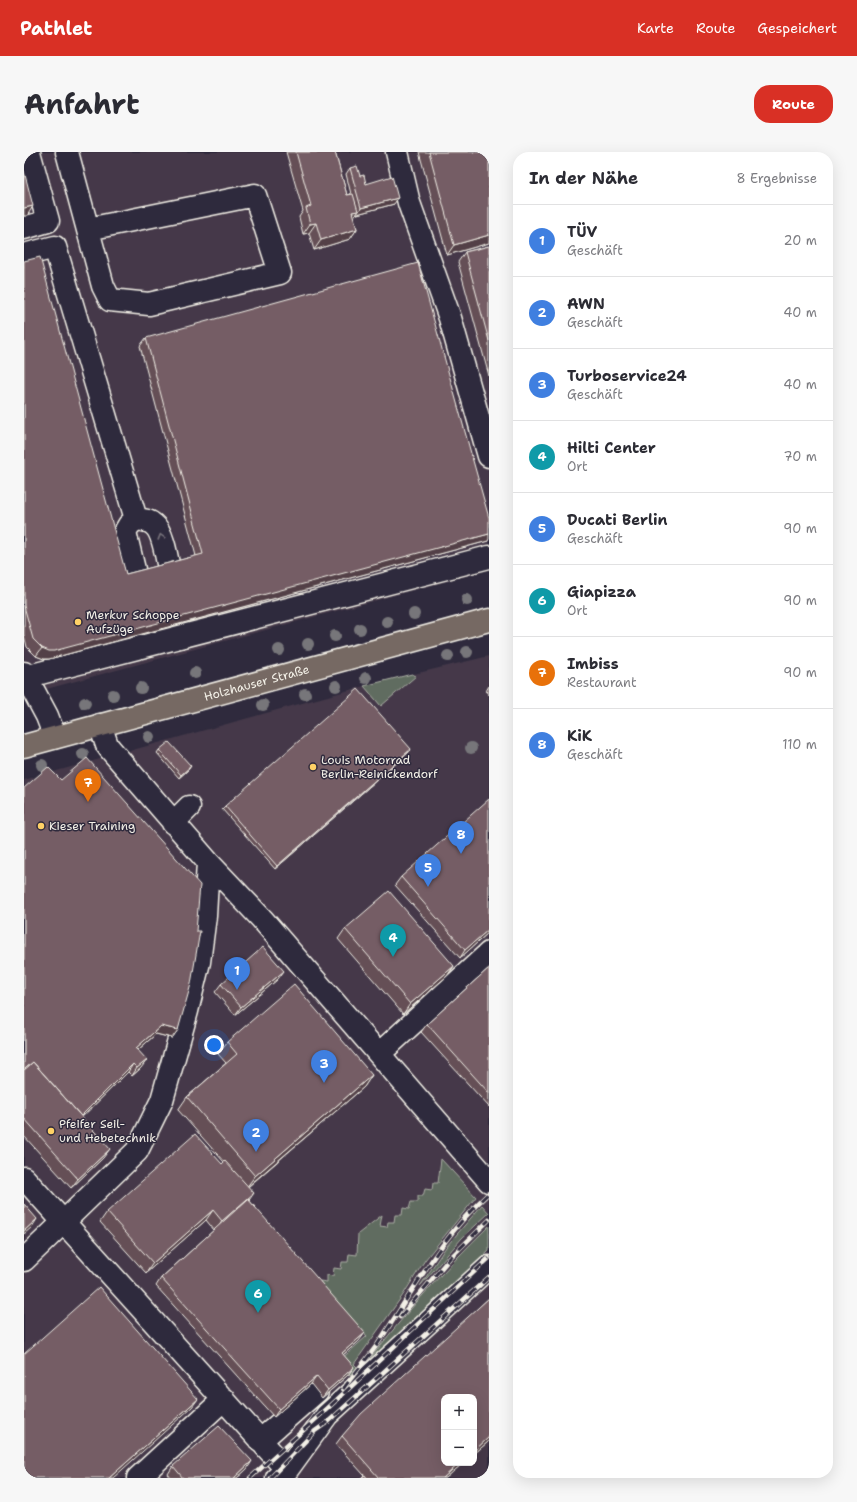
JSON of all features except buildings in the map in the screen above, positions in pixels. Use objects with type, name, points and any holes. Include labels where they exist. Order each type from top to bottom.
[{"type":"main road","name":"Holzhauser Straße","points":[[24,746],[489,620]]},
{"type":"lane","points":[[29,152],[55,246],[136,519]]},
{"type":"lane","points":[[67,152],[103,286],[110,300],[149,304],[280,273],[255,195],[88,229]]},
{"type":"lane","points":[[397,152],[409,203],[450,318],[489,456]]},
{"type":"lane","points":[[24,228],[48,221]]},
{"type":"lane","points":[[24,255],[55,246]]},
{"type":"lane","points":[[136,578],[126,532],[129,525],[136,519],[146,520],[154,524],[159,531],[169,570]]},
{"type":"lane","points":[[55,737],[48,716],[25,675],[187,628],[489,556]]},
{"type":"lane","points":[[100,725],[107,745],[173,823],[262,919],[489,1181]]},
{"type":"lane","points":[[173,823],[189,807]]},
{"type":"lane","points":[[24,1260],[137,1151],[162,1100],[184,1025],[199,962],[206,916],[208,862]]},
{"type":"lane","points":[[379,1054],[489,953]]},
{"type":"lane","points":[[24,1178],[224,1399],[260,1441],[282,1474],[327,1415],[489,1267]]},
{"type":"lane","points":[[260,1441],[317,1391]]},
{"type":"lane","points":[[138,1478],[224,1399]]},
{"type":"shaded area","points":[[24,152],[489,152],[489,570],[24,695]]},
{"type":"shaded area","points":[[489,656],[489,1478],[24,1478],[24,780],[364,686]]},
{"type":"green space","points":[[412,674],[416,676],[381,706],[364,686]]},
{"type":"green space","points":[[441,1159],[476,1197],[425,1260],[403,1295],[354,1364],[357,1367],[350,1375],[339,1361],[367,1336],[322,1287],[320,1281],[327,1282],[327,1275],[333,1276],[334,1268],[341,1269],[342,1262],[348,1262],[349,1254],[357,1255],[358,1234],[382,1215],[380,1226],[387,1227],[388,1222],[394,1222],[395,1215],[402,1215],[403,1208],[409,1209],[411,1202],[418,1202],[418,1196],[423,1196],[425,1189],[432,1190],[433,1183],[438,1183]]},
{"type":"green space","points":[[482,1205],[489,1213],[462,1238],[420,1286],[446,1247]]},
{"type":"green space","points":[[489,1226],[489,1251],[358,1374],[420,1298]]},
{"type":"railway","points":[[343,1389],[377,1345],[442,1246],[456,1228],[489,1193]]},
{"type":"railway","points":[[400,1317],[450,1258],[489,1220]]},
{"type":"railway","points":[[250,1478],[328,1408],[489,1258]]},
{"type":"railway","points":[[270,1478],[315,1431],[328,1422],[489,1277]]},
{"type":"place","name":"Merkur Schoppe Aufzüge","points":[[78,622]]},
{"type":"place","name":"Louis Motorrad Berlin-Reinickendorf","points":[[313,767]]},
{"type":"place","name":"Imbiss","points":[[88,802]]},
{"type":"place","name":"Kieser Training","points":[[41,826]]},
{"type":"place","name":"KiK","points":[[461,854]]},
{"type":"place","name":"Ducati Berlin","points":[[428,887]]},
{"type":"place","name":"Hilti Center","points":[[393,957]]},
{"type":"place","name":"TÜV","points":[[237,990]]},
{"type":"place","name":"Turboservice24","points":[[324,1083]]},
{"type":"place","name":"Pfeifer Seil- und Hebetechnik","points":[[51,1131]]},
{"type":"place","name":"AWN","points":[[256,1152]]},
{"type":"place","name":"Giapizza","points":[[258,1313]]}]
